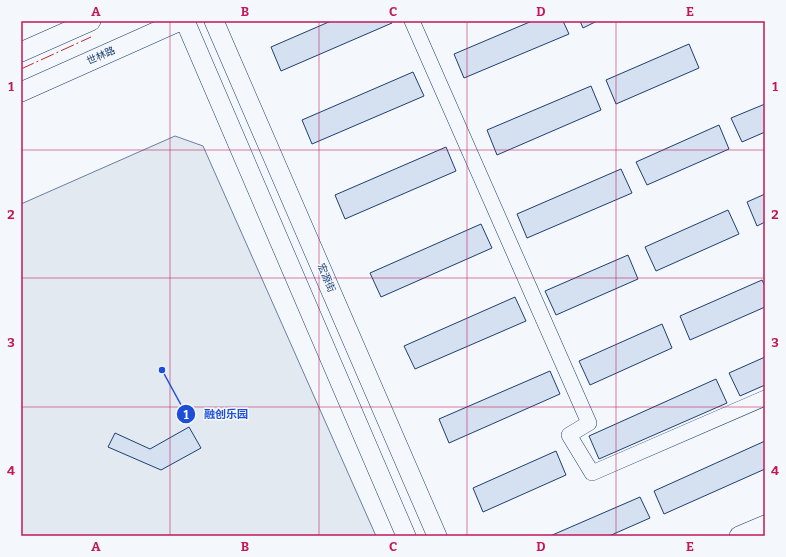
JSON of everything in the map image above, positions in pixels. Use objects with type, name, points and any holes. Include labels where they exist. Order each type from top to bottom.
[{"type":"main road","points":[[21,52],[91,21]]},
{"type":"main road","name":"世林路","points":[[21,92],[180,21]]},
{"type":"main road","points":[[185,21],[406,536]]},
{"type":"main road","name":"宏源街","points":[[214,21],[437,536]]},
{"type":"main road","points":[[739,536],[765,525]]},
{"type":"street","points":[[412,21],[587,417],[589,423],[570,435],[592,473],[765,398]]},
{"type":"shaded area","points":[[175,136],[203,146],[376,536],[21,536],[21,204]]},
{"type":"building","points":[[331,21],[391,21],[392,23],[281,71],[271,47]]},
{"type":"building","points":[[532,21],[563,21],[569,34],[464,78],[454,54]]},
{"type":"building","points":[[580,21],[597,21],[583,28]]},
{"type":"building","points":[[689,44],[699,68],[616,104],[606,80]]},
{"type":"building","points":[[413,72],[424,96],[312,144],[302,120]]},
{"type":"building","points":[[591,86],[601,110],[497,155],[487,130]]},
{"type":"building","points":[[765,104],[765,132],[742,142],[731,118]]},
{"type":"building","points":[[719,125],[729,149],[647,185],[636,162]]},
{"type":"building","points":[[446,147],[456,171],[345,219],[335,195]]},
{"type":"building","points":[[621,169],[632,193],[527,238],[517,214]]},
{"type":"building","points":[[765,194],[765,222],[757,226],[747,202]]},
{"type":"building","points":[[728,210],[739,234],[656,271],[645,247]]},
{"type":"building","points":[[481,224],[492,248],[381,297],[370,273]]},
{"type":"building","points":[[628,255],[638,279],[556,315],[545,291]]},
{"type":"building","points":[[762,280],[765,286],[765,307],[690,340],[680,316]]},
{"type":"building","points":[[515,297],[526,321],[415,369],[404,346]]},
{"type":"building","points":[[662,324],[672,348],[590,385],[579,361]]},
{"type":"building","points":[[765,357],[765,385],[740,396],[729,373]]},
{"type":"building","points":[[550,371],[560,394],[449,443],[439,419]]},
{"type":"building","points":[[716,379],[727,403],[599,459],[589,436]]},
{"type":"building","points":[[189,427],[201,448],[161,470],[108,447],[115,433],[150,449]]},
{"type":"building","points":[[765,441],[765,469],[664,514],[654,491]]},
{"type":"building","points":[[556,451],[566,475],[483,512],[473,488]]},
{"type":"building","points":[[640,497],[650,518],[609,536],[550,536]]},
{"type":"power","points":[[21,69],[91,37]]},
{"type":"place","name":"融创乐园","points":[[162,370]]}]
